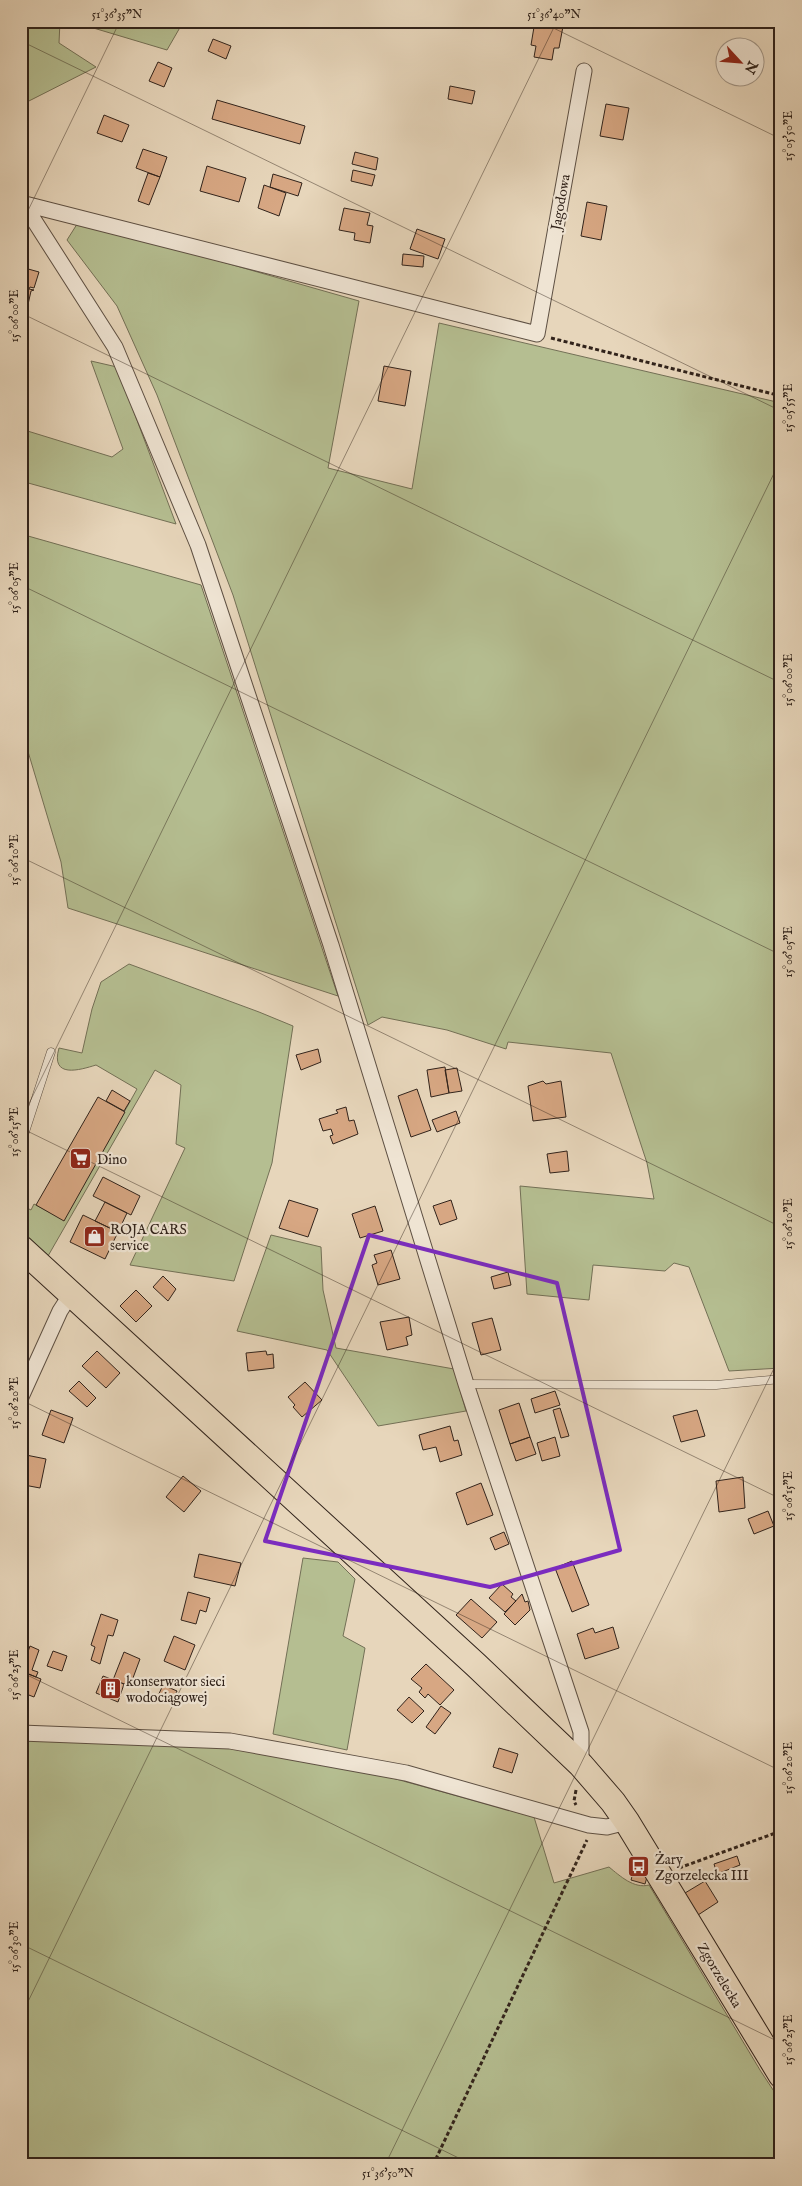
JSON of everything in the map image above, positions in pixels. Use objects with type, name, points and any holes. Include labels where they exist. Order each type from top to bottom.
[{"type":"main road","name":"Zgorzelecka","points":[[21,1248],[476,1665],[580,1765],[613,1802],[627,1822],[781,2075]]},
{"type":"street","name":"Jagodowa","points":[[536,334],[584,71]]},
{"type":"street","points":[[22,202],[536,334]]},
{"type":"street","points":[[22,202],[116,347],[198,545],[331,945],[466,1384],[581,1732],[580,1765]]},
{"type":"street","points":[[21,1398],[60,1311],[71,1294]]},
{"type":"street","points":[[21,1734],[230,1741],[406,1773],[589,1825],[607,1827],[627,1822]]},
{"type":"lane","points":[[21,1144],[51,1052]]},
{"type":"lane","points":[[466,1384],[716,1386],[781,1379]]},
{"type":"path","points":[[536,334],[781,396]]},
{"type":"path","points":[[433,2165],[587,1839],[589,1825]]},
{"type":"path","points":[[659,1875],[781,1832]]},
{"type":"highlighted area","points":[[369,1235],[557,1283],[620,1550],[490,1587],[265,1541]]},
{"type":"green space","points":[[21,21],[60,21],[59,43],[96,67],[21,105]]},
{"type":"green space","points":[[70,21],[181,21],[182,24],[167,50]]},
{"type":"green space","points":[[79,221],[359,301],[328,468],[412,489],[439,323],[781,403],[781,1368],[729,1371],[689,1267],[674,1263],[665,1271],[593,1265],[589,1300],[527,1294],[520,1186],[654,1199],[647,1163],[611,1053],[508,1042],[506,1049],[447,1030],[382,1017],[368,1025],[233,595],[157,395],[117,306],[67,240]]},
{"type":"green space","points":[[91,361],[117,367],[176,524],[21,481],[21,429],[112,457],[123,449]]},
{"type":"green space","points":[[21,534],[201,585],[338,996],[68,908],[61,862],[21,728]]},
{"type":"green space","points":[[129,964],[293,1026],[272,1163],[234,1281],[130,1265],[185,1148],[176,1144],[181,1085],[155,1070],[48,1256],[21,1232],[21,1205],[31,1210],[34,1204],[64,1220],[137,1089],[96,1065],[68,1070],[59,1064],[57,1058],[59,1048],[82,1053],[92,1009],[101,982]]},
{"type":"green space","points":[[271,1235],[321,1247],[323,1290],[336,1348],[454,1369],[466,1411],[378,1426],[327,1350],[237,1331]]},
{"type":"green space","points":[[303,1558],[338,1562],[355,1579],[343,1636],[365,1648],[347,1750],[273,1734]]},
{"type":"green space","points":[[21,1732],[170,1737],[334,1762],[534,1817],[554,1883],[609,1867],[633,1883],[643,1886],[649,1885],[781,2102],[781,2165],[21,2165]]},
{"type":"building","points":[[535,21],[564,21],[559,48],[554,48],[552,60],[534,57],[536,46],[531,45]]},
{"type":"building","points":[[213,39],[231,46],[226,59],[208,51]]},
{"type":"building","points":[[158,62],[172,68],[164,87],[149,81]]},
{"type":"building","points":[[450,86],[475,91],[472,104],[448,99]]},
{"type":"building","points":[[217,100],[305,126],[300,144],[212,119]]},
{"type":"building","points":[[606,104],[629,108],[623,140],[600,136]]},
{"type":"building","points":[[104,115],[129,125],[122,142],[97,133]]},
{"type":"building","points":[[143,149],[167,157],[160,177],[136,168]]},
{"type":"building","points":[[355,152],[378,158],[376,170],[352,164]]},
{"type":"building","points":[[207,166],[246,178],[239,202],[200,191]]},
{"type":"building","points":[[353,170],[375,175],[372,186],[351,181]]},
{"type":"building","points":[[148,173],[160,177],[149,205],[138,201]]},
{"type":"building","points":[[273,174],[302,183],[298,196],[270,187]]},
{"type":"building","points":[[264,185],[286,193],[279,216],[258,208]]},
{"type":"building","points":[[587,202],[607,206],[601,240],[581,236]]},
{"type":"building","points":[[344,208],[370,213],[367,225],[373,226],[370,243],[354,240],[355,233],[339,230]]},
{"type":"building","points":[[417,229],[445,239],[438,259],[410,249]]},
{"type":"building","points":[[403,254],[424,256],[423,267],[402,265]]},
{"type":"building","points":[[21,267],[39,272],[34,288],[30,287],[29,289],[34,290],[31,291],[27,309],[24,309],[23,329],[21,329],[21,287],[24,287],[24,285],[21,285]]},
{"type":"building","points":[[384,366],[411,371],[405,406],[378,401]]},
{"type":"building","points":[[318,1049],[321,1062],[301,1070],[296,1055]]},
{"type":"building","points":[[445,1067],[449,1093],[431,1097],[427,1070]]},
{"type":"building","points":[[457,1068],[462,1091],[449,1093],[445,1070]]},
{"type":"building","points":[[543,1081],[546,1084],[561,1081],[566,1117],[533,1121],[528,1086]]},
{"type":"building","points":[[417,1089],[431,1130],[411,1137],[398,1096]]},
{"type":"building","points":[[112,1090],[130,1101],[124,1111],[106,1101]]},
{"type":"building","name":"Dino","points":[[98,1097],[125,1112],[64,1221],[36,1205]]},
{"type":"building","points":[[346,1107],[349,1121],[354,1120],[358,1134],[333,1144],[330,1136],[333,1135],[331,1129],[323,1131],[319,1119],[338,1113],[336,1110]]},
{"type":"building","points":[[456,1111],[460,1123],[437,1132],[432,1120]]},
{"type":"building","points":[[567,1151],[569,1171],[550,1173],[547,1154]]},
{"type":"building","points":[[103,1177],[140,1196],[131,1215],[93,1196]]},
{"type":"building","points":[[289,1200],[318,1209],[308,1237],[279,1228]]},
{"type":"building","points":[[451,1200],[457,1219],[440,1225],[433,1206]]},
{"type":"building","points":[[105,1202],[127,1213],[118,1232],[95,1221]]},
{"type":"building","points":[[375,1206],[383,1231],[360,1238],[352,1214]]},
{"type":"building","name":"ROJA CARS service","points":[[83,1215],[118,1232],[105,1259],[70,1242]]},
{"type":"building","points":[[391,1250],[400,1279],[378,1285],[372,1265],[377,1263],[374,1255]]},
{"type":"building","points":[[508,1272],[511,1285],[494,1289],[491,1277]]},
{"type":"building","points":[[163,1276],[176,1289],[168,1301],[153,1287]]},
{"type":"building","points":[[136,1290],[152,1306],[136,1322],[120,1306]]},
{"type":"building","points":[[409,1317],[412,1335],[406,1337],[408,1345],[387,1350],[380,1322]]},
{"type":"building","points":[[492,1318],[501,1350],[481,1355],[472,1323]]},
{"type":"building","points":[[97,1351],[120,1373],[106,1388],[82,1366]]},
{"type":"building","points":[[266,1351],[267,1355],[273,1354],[274,1368],[248,1371],[246,1353]]},
{"type":"building","points":[[79,1381],[96,1398],[87,1407],[69,1391]]},
{"type":"building","points":[[305,1382],[322,1400],[302,1417],[293,1407],[295,1405],[288,1397]]},
{"type":"building","points":[[555,1391],[560,1405],[535,1413],[531,1399]]},
{"type":"building","points":[[519,1403],[530,1437],[510,1444],[499,1410]]},
{"type":"building","points":[[560,1408],[569,1436],[561,1438],[553,1410]]},
{"type":"building","points":[[51,1410],[73,1418],[64,1443],[42,1435]]},
{"type":"building","points":[[697,1410],[705,1436],[681,1442],[673,1416]]},
{"type":"building","points":[[450,1426],[454,1441],[458,1440],[462,1455],[440,1462],[436,1447],[423,1450],[419,1435]]},
{"type":"building","points":[[781,1432],[781,1453],[774,1434]]},
{"type":"building","points":[[530,1437],[536,1454],[516,1461],[510,1444]]},
{"type":"building","points":[[555,1437],[560,1456],[542,1461],[537,1443]]},
{"type":"building","points":[[21,1454],[46,1459],[40,1488],[24,1485],[26,1474],[21,1473]]},
{"type":"building","points":[[183,1476],[201,1491],[184,1512],[166,1497]]},
{"type":"building","points":[[743,1477],[745,1508],[719,1512],[716,1481]]},
{"type":"building","points":[[481,1483],[493,1515],[467,1525],[456,1493]]},
{"type":"building","points":[[768,1511],[774,1526],[754,1534],[748,1519]]},
{"type":"building","points":[[504,1532],[509,1544],[495,1550],[490,1538]]},
{"type":"building","points":[[199,1554],[241,1563],[235,1586],[194,1577]]},
{"type":"building","points":[[572,1561],[589,1605],[572,1612],[555,1568]]},
{"type":"building","points":[[502,1584],[513,1594],[511,1597],[516,1601],[505,1612],[489,1598]]},
{"type":"building","points":[[188,1592],[210,1598],[206,1612],[200,1610],[196,1624],[181,1620]]},
{"type":"building","points":[[522,1594],[525,1602],[528,1601],[530,1610],[515,1625],[504,1614]]},
{"type":"building","points":[[471,1599],[497,1622],[482,1638],[456,1615]]},
{"type":"building","points":[[101,1614],[118,1620],[113,1636],[108,1635],[100,1664],[91,1660],[95,1647],[91,1645]]},
{"type":"building","points":[[613,1627],[619,1648],[585,1659],[577,1634],[593,1628],[595,1633]]},
{"type":"building","points":[[174,1636],[195,1645],[185,1670],[164,1661]]},
{"type":"building","points":[[30,1646],[39,1650],[32,1670],[38,1672],[36,1677],[21,1671]]},
{"type":"building","points":[[53,1651],[67,1656],[62,1671],[47,1666]]},
{"type":"building","points":[[124,1652],[140,1659],[130,1686],[113,1680]]},
{"type":"building","points":[[426,1664],[454,1690],[440,1705],[428,1694],[425,1698],[419,1692],[422,1688],[411,1679]]},
{"type":"building","points":[[21,1671],[41,1679],[34,1697],[21,1692]]},
{"type":"building","name":"konserwator sieci wodociągowej","points":[[103,1676],[124,1684],[118,1702],[96,1693]]},
{"type":"building","points":[[163,1685],[177,1691],[171,1704],[157,1698]]},
{"type":"building","points":[[409,1697],[424,1711],[412,1723],[397,1710]]},
{"type":"building","points":[[441,1706],[451,1713],[435,1734],[426,1727]]},
{"type":"building","points":[[499,1748],[518,1754],[512,1773],[493,1767]]},
{"type":"building","points":[[737,1856],[740,1865],[717,1874],[714,1864]]},
{"type":"building","points":[[633,1873],[647,1877],[645,1884],[631,1880]]},
{"type":"building","points":[[705,1881],[718,1902],[698,1915],[685,1893]]},
{"type":"place","name":"Dino","points":[[81,1159]]},
{"type":"place","name":"ROJA CARS service","points":[[94,1237]]},
{"type":"place","name":"konserwator sieci wodociągowej","points":[[110,1689]]},
{"type":"place","name":"Żary Zgorzelecka III","points":[[639,1867]]}]
